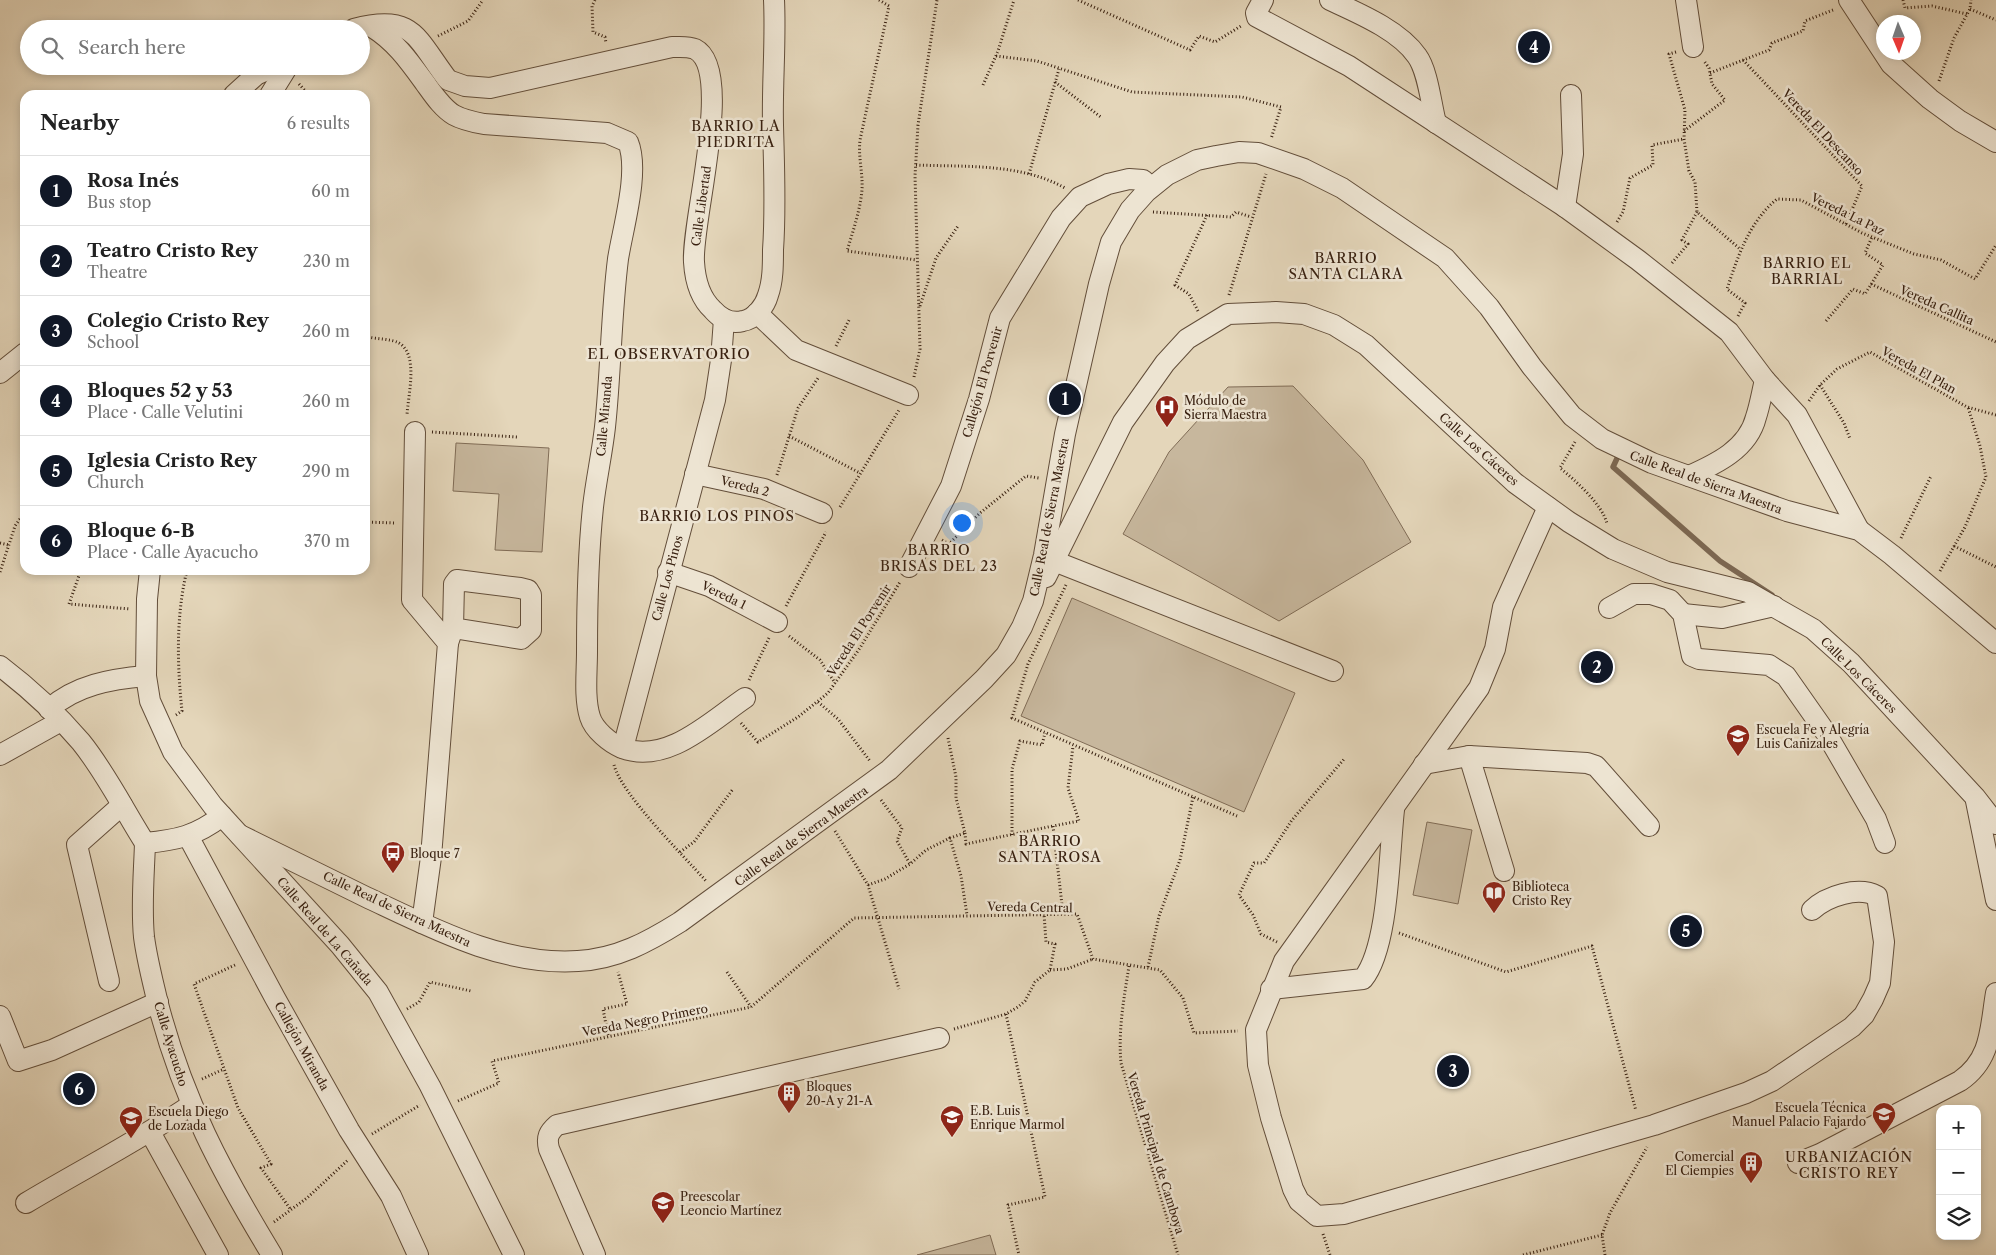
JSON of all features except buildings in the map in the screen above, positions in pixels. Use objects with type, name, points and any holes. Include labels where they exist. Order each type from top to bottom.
[{"type":"street","points":[[724,319],[744,321],[764,306],[769,294],[773,257],[775,173],[773,124],[776,30],[774,0]]},
{"type":"street","points":[[1330,0],[1373,20],[1408,46],[1417,56],[1422,66],[1436,123]]},
{"type":"street","points":[[1686,0],[1693,46]]},
{"type":"street","points":[[1849,2],[1891,64],[1930,99],[1960,121],[1996,142]]},
{"type":"street","points":[[1260,8],[1465,144],[1565,207],[1652,271],[1729,332],[1765,380],[1797,415],[1859,530]]},
{"type":"street","name":"Calle Libertad","points":[[370,27],[390,23],[400,25],[417,36],[448,80],[455,84],[478,88],[506,85],[653,51],[686,47],[695,49],[703,56],[708,67],[712,107],[694,260],[695,275],[701,294],[708,305],[724,319]]},
{"type":"street","name":"Calle Miranda","points":[[370,32],[398,46],[434,95],[454,115],[469,122],[607,133],[628,142],[632,152],[633,167],[618,259],[605,427],[593,505],[589,560],[588,703],[590,717],[615,744]]},
{"type":"street","points":[[240,90],[256,75]]},
{"type":"street","points":[[273,90],[282,75]]},
{"type":"street","points":[[1565,207],[1572,154],[1571,95]]},
{"type":"street","name":"Calle Real de Sierra Maestra","points":[[240,835],[422,923],[474,945],[531,960],[579,961],[613,956],[644,945],[718,895],[876,781],[944,718],[1006,655],[1022,627],[1033,601],[1066,434],[1106,258],[1112,242],[1130,210],[1152,187],[1168,175],[1197,160],[1239,152],[1269,156],[1342,188],[1445,258],[1489,307],[1532,367],[1572,416],[1621,450],[1787,511],[1859,530],[1892,555],[1996,643]]},
{"type":"street","name":"Callejón El Porvenir","points":[[909,567],[951,486],[979,399],[1000,318],[1061,218],[1080,197],[1108,184],[1130,179],[1144,180],[1152,187]]},
{"type":"street","name":"Calle Los Cáceres","points":[[1033,601],[1123,422],[1165,363],[1187,340],[1206,326],[1228,314],[1276,312],[1304,314],[1334,325],[1366,344],[1515,483],[1613,549],[1666,572],[1748,592],[1813,629],[1851,663],[1975,797],[1996,824]]},
{"type":"street","points":[[756,313],[796,350],[908,395]]},
{"type":"street","name":"Calle Los Pinos","points":[[615,744],[668,572],[715,400],[721,360],[724,319]]},
{"type":"street","points":[[0,373],[20,357]]},
{"type":"street","points":[[1689,476],[1713,465],[1732,453],[1746,438],[1756,419],[1765,380]]},
{"type":"street","points":[[415,432],[412,600],[451,636],[431,857],[422,923]]},
{"type":"street","name":"Vereda 2","points":[[694,474],[772,492],[822,513]]},
{"type":"street","points":[[1548,507],[1503,608],[1495,649],[1479,688],[1292,950],[1271,989],[1256,1030],[1255,1044],[1258,1065],[1271,1118],[1298,1201],[1317,1216],[1344,1214],[1646,1135],[1772,1081],[1852,1027],[1864,1015],[1880,983],[1884,942],[1877,896],[1869,892],[1844,894],[1819,903],[1812,910]]},
{"type":"street","points":[[1054,561],[1333,671]]},
{"type":"street","name":"Vereda 1","points":[[668,572],[709,586],[780,627]]},
{"type":"street","name":"Calle Real de La Cañada","points":[[150,575],[146,610],[146,676],[150,701],[159,726],[173,752],[222,816],[340,945],[378,992],[438,1102],[514,1255]]},
{"type":"street","points":[[1610,608],[1634,594],[1651,594],[1670,600],[1683,614],[1692,656],[1699,659],[1769,665],[1786,676],[1831,742],[1876,819],[1884,843]]},
{"type":"street","points":[[1683,614],[1722,618],[1774,606]]},
{"type":"street","points":[[0,666],[32,691],[81,742],[145,843],[188,836],[200,832],[222,816]]},
{"type":"street","points":[[0,755],[55,715],[61,698],[98,683],[146,676]]},
{"type":"street","points":[[615,744],[641,751],[672,746],[692,735],[737,704]]},
{"type":"street","points":[[1424,764],[1469,756],[1587,762],[1596,766],[1649,826]]},
{"type":"street","points":[[1469,756],[1504,871]]},
{"type":"street","points":[[1975,797],[1995,893]]},
{"type":"street","points":[[109,981],[77,845],[122,805]]},
{"type":"street","points":[[1271,989],[1363,979],[1370,970],[1382,926],[1394,808]]},
{"type":"street","name":"Callejón Miranda","points":[[188,836],[359,1146],[391,1196],[418,1255]]},
{"type":"street","name":"Calle Ayacucho","points":[[145,843],[144,939],[175,1065],[191,1105],[226,1178],[272,1255]]},
{"type":"street","points":[[1798,1163],[1829,1150],[1960,1082],[1974,1072],[1985,1054],[1996,993]]},
{"type":"street","points":[[0,1016],[18,1061],[52,1050],[158,1002]]},
{"type":"street","points":[[595,1255],[549,1149],[547,1140],[550,1131],[558,1125],[939,1038]]},
{"type":"street","points":[[26,1203],[97,1160],[150,1132],[191,1105]]},
{"type":"street","points":[[150,1132],[218,1255]]},
{"type":"path","points":[[423,44],[468,21],[483,0]]},
{"type":"path","points":[[595,0],[592,6],[592,32],[605,37],[608,61]]},
{"type":"path","points":[[879,0],[890,6],[860,140],[858,155],[862,170],[862,190],[858,218],[847,251],[917,260]]},
{"type":"path","points":[[984,85],[996,56],[1014,0]]},
{"type":"path","points":[[1078,0],[1190,50],[1199,36],[1215,42],[1260,8]]},
{"type":"path","points":[[1903,0],[1905,8],[1932,6],[1967,14]]},
{"type":"path","points":[[1930,99],[1954,38],[1970,9],[1972,0]]},
{"type":"path","points":[[1710,73],[1769,50],[1772,42],[1803,31],[1805,21],[1849,2]]},
{"type":"path","points":[[1970,9],[1996,20]]},
{"type":"path","points":[[1652,271],[1661,256],[1672,263],[1688,244],[1682,240],[1697,212],[1694,182],[1689,170],[1684,139],[1684,131],[1684,110],[1669,54],[1693,46],[1710,73],[1712,84],[1725,100],[1684,131]]},
{"type":"path","points":[[996,56],[1037,61],[1132,92],[1242,97],[1280,107],[1269,156],[1229,295],[1228,314]]},
{"type":"path","name":"Vereda El Descanso","points":[[1743,60],[1862,186],[1846,224]]},
{"type":"path","points":[[1029,174],[1059,68]]},
{"type":"path","points":[[1055,82],[1102,118]]},
{"type":"path","points":[[1608,238],[1623,212],[1630,178],[1653,165],[1652,144],[1684,139]]},
{"type":"path","points":[[916,165],[998,168],[1029,174],[1047,178],[1080,197]]},
{"type":"path","name":"Vereda La Paz","points":[[1729,332],[1745,303],[1727,289],[1740,249],[1762,211],[1777,199],[1801,200],[1872,237],[1914,254],[1941,260],[1975,279],[1996,245]]},
{"type":"path","points":[[1130,210],[1231,217],[1236,212],[1252,217]]},
{"type":"path","points":[[1697,212],[1740,249]]},
{"type":"path","points":[[1206,326],[1189,294],[1175,285],[1207,215]]},
{"type":"path","points":[[919,310],[936,258],[958,226]]},
{"type":"path","points":[[1826,321],[1853,289],[1865,294],[1883,265],[1864,253],[1872,237]]},
{"type":"path","name":"Vereda Callita","points":[[1871,284],[1996,342]]},
{"type":"path","points":[[772,492],[798,408],[828,362],[849,320]]},
{"type":"path","points":[[370,337],[399,342],[407,351],[410,362],[406,425],[415,432],[517,436]]},
{"type":"path","name":"Vereda El Plan","points":[[1797,415],[1817,392],[1820,385],[1837,369],[1870,352],[1967,407],[1996,415]]},
{"type":"path","points":[[1820,385],[1844,422],[1850,439]]},
{"type":"path","points":[[1930,589],[1965,527],[1986,477],[1980,446],[1967,407]]},
{"type":"path","points":[[1584,426],[1560,468],[1577,482],[1606,516]]},
{"type":"path","points":[[789,436],[860,473]]},
{"type":"path","points":[[927,532],[949,544],[980,512],[1026,476],[1057,482]]},
{"type":"path","points":[[1892,555],[1931,476]]},
{"type":"path","points":[[0,572],[15,526],[20,519]]},
{"type":"path","points":[[370,522],[414,523]]},
{"type":"path","points":[[0,543],[9,545]]},
{"type":"path","points":[[1954,546],[1996,567]]},
{"type":"path","name":"Vereda El Porvenir","points":[[737,704],[758,742],[818,702],[835,683],[860,648],[909,567]]},
{"type":"path","points":[[1073,570],[1028,664],[1012,718],[1237,816]]},
{"type":"path","points":[[79,575],[69,604],[146,610]]},
{"type":"path","points":[[159,726],[182,711],[180,606],[186,575]]},
{"type":"path","points":[[780,627],[820,660],[835,683]]},
{"type":"path","points":[[818,702],[838,719],[876,781],[902,828],[897,842],[910,864]]},
{"type":"path","points":[[944,718],[956,777],[956,798],[966,844],[1079,821],[1068,788],[1073,745]]},
{"type":"path","points":[[1012,835],[1012,769],[1020,741],[1042,745],[1045,733]]},
{"type":"path","points":[[615,744],[616,772],[629,793],[718,895]]},
{"type":"path","points":[[1292,950],[1261,934],[1253,915],[1238,895],[1254,863],[1264,864],[1292,820],[1345,758]]},
{"type":"path","points":[[680,852],[694,842],[734,789]]},
{"type":"path","points":[[1148,967],[1159,916],[1180,860],[1193,797]]},
{"type":"path","points":[[827,817],[868,885],[899,989]]},
{"type":"path","points":[[1053,826],[1063,914]]},
{"type":"path","points":[[868,885],[885,879],[910,864],[926,850],[965,833]]},
{"type":"path","points":[[950,838],[961,876],[967,915]]},
{"type":"path","points":[[1044,914],[1046,942],[1055,944],[1050,970]]},
{"type":"path","name":"Vereda Central","points":[[854,918],[1077,914],[1093,959]]},
{"type":"path","name":"Vereda Negro Primero","points":[[438,1102],[499,1083],[492,1061],[608,1035],[751,1007],[854,918]]},
{"type":"path","points":[[1382,926],[1506,972],[1592,946],[1646,1135],[1610,1212],[1602,1235],[1605,1255]]},
{"type":"path","points":[[254,956],[194,984],[238,1108],[271,1164],[261,1168],[290,1210]]},
{"type":"path","points":[[608,1035],[603,1009],[627,1004],[613,956]]},
{"type":"path","points":[[939,1038],[959,1026],[1006,1014],[1025,1001],[1035,982],[1050,970],[1067,969],[1093,959],[1160,970],[1183,998],[1194,1033],[1256,1030]]},
{"type":"path","name":"Vereda Principal de Camboya","points":[[1129,966],[1121,1019],[1119,1044],[1121,1063],[1178,1255]]},
{"type":"path","points":[[727,972],[751,1007]]},
{"type":"path","points":[[392,1017],[420,1002],[430,982],[471,991]]},
{"type":"path","points":[[1006,1014],[1045,1197],[1008,1205],[1019,1255]]},
{"type":"path","points":[[259,1233],[307,1198],[359,1146],[438,1102]]},
{"type":"path","points":[[1523,1255],[1602,1235]]},
{"type":"shaded area","points":[[1293,386],[1363,460],[1411,542],[1279,621],[1123,534],[1169,452],[1228,387]]},
{"type":"shaded area","points":[[456,443],[549,448],[542,552],[495,550],[499,494],[453,491]]},
{"type":"shaded area","points":[[1072,598],[1295,693],[1244,812],[1021,716]]},
{"type":"shaded area","points":[[1427,822],[1472,830],[1458,904],[1413,895]]},
{"type":"shaded area","points":[[990,1235],[996,1255],[917,1255]]},
{"type":"waterway","points":[[1620,452],[1613,467],[1720,561],[1772,595]]},
{"type":"place","name":"Bloques 52 y 53","points":[[1534,47]]},
{"type":"place","name":"Rosa Inés","points":[[1065,399]]},
{"type":"place","name":"Módulo de Sierra Maestra","points":[[1167,428]]},
{"type":"place","name":"Teatro Cristo Rey","points":[[1597,667]]},
{"type":"place","name":"Escuela Fe y Alegría Luis Cañizales","points":[[1738,757]]},
{"type":"place","name":"Bloque 7","points":[[393,874]]},
{"type":"place","name":"Biblioteca Cristo Rey","points":[[1494,914]]},
{"type":"place","name":"Iglesia Cristo Rey","points":[[1686,931]]},
{"type":"place","name":"Colegio Cristo Rey","points":[[1453,1071]]},
{"type":"place","name":"Bloque 6-B","points":[[79,1089]]},
{"type":"place","name":"Bloques 20-A y 21-A","points":[[789,1114]]},
{"type":"place","name":"Escuela Técnica Manuel Palacio Fajardo","points":[[1884,1135]]},
{"type":"place","name":"E.B. Luis Enrique Marmol","points":[[952,1138]]},
{"type":"place","name":"Escuela Diego de Lozada","points":[[131,1139]]},
{"type":"place","name":"Comercial El Ciempies","points":[[1751,1184]]},
{"type":"place","name":"Preescolar Leoncio Martínez","points":[[663,1224]]},
{"type":"district","name":"BARRIO LA PIEDRITA","points":[[736,134]]},
{"type":"district","name":"BARRIO SANTA CLARA","points":[[1346,266]]},
{"type":"district","name":"BARRIO EL BARRIAL","points":[[1807,272]]},
{"type":"district","name":"EL OBSERVATORIO","points":[[669,353]]},
{"type":"district","name":"BARRIO LOS PINOS","points":[[717,516]]},
{"type":"district","name":"BARRIO BRISAS DEL 23","points":[[939,558]]},
{"type":"district","name":"BARRIO SANTA ROSA","points":[[1050,850]]},
{"type":"district","name":"URBANIZACIÓN CRISTO REY","points":[[1849,1166]]}]
